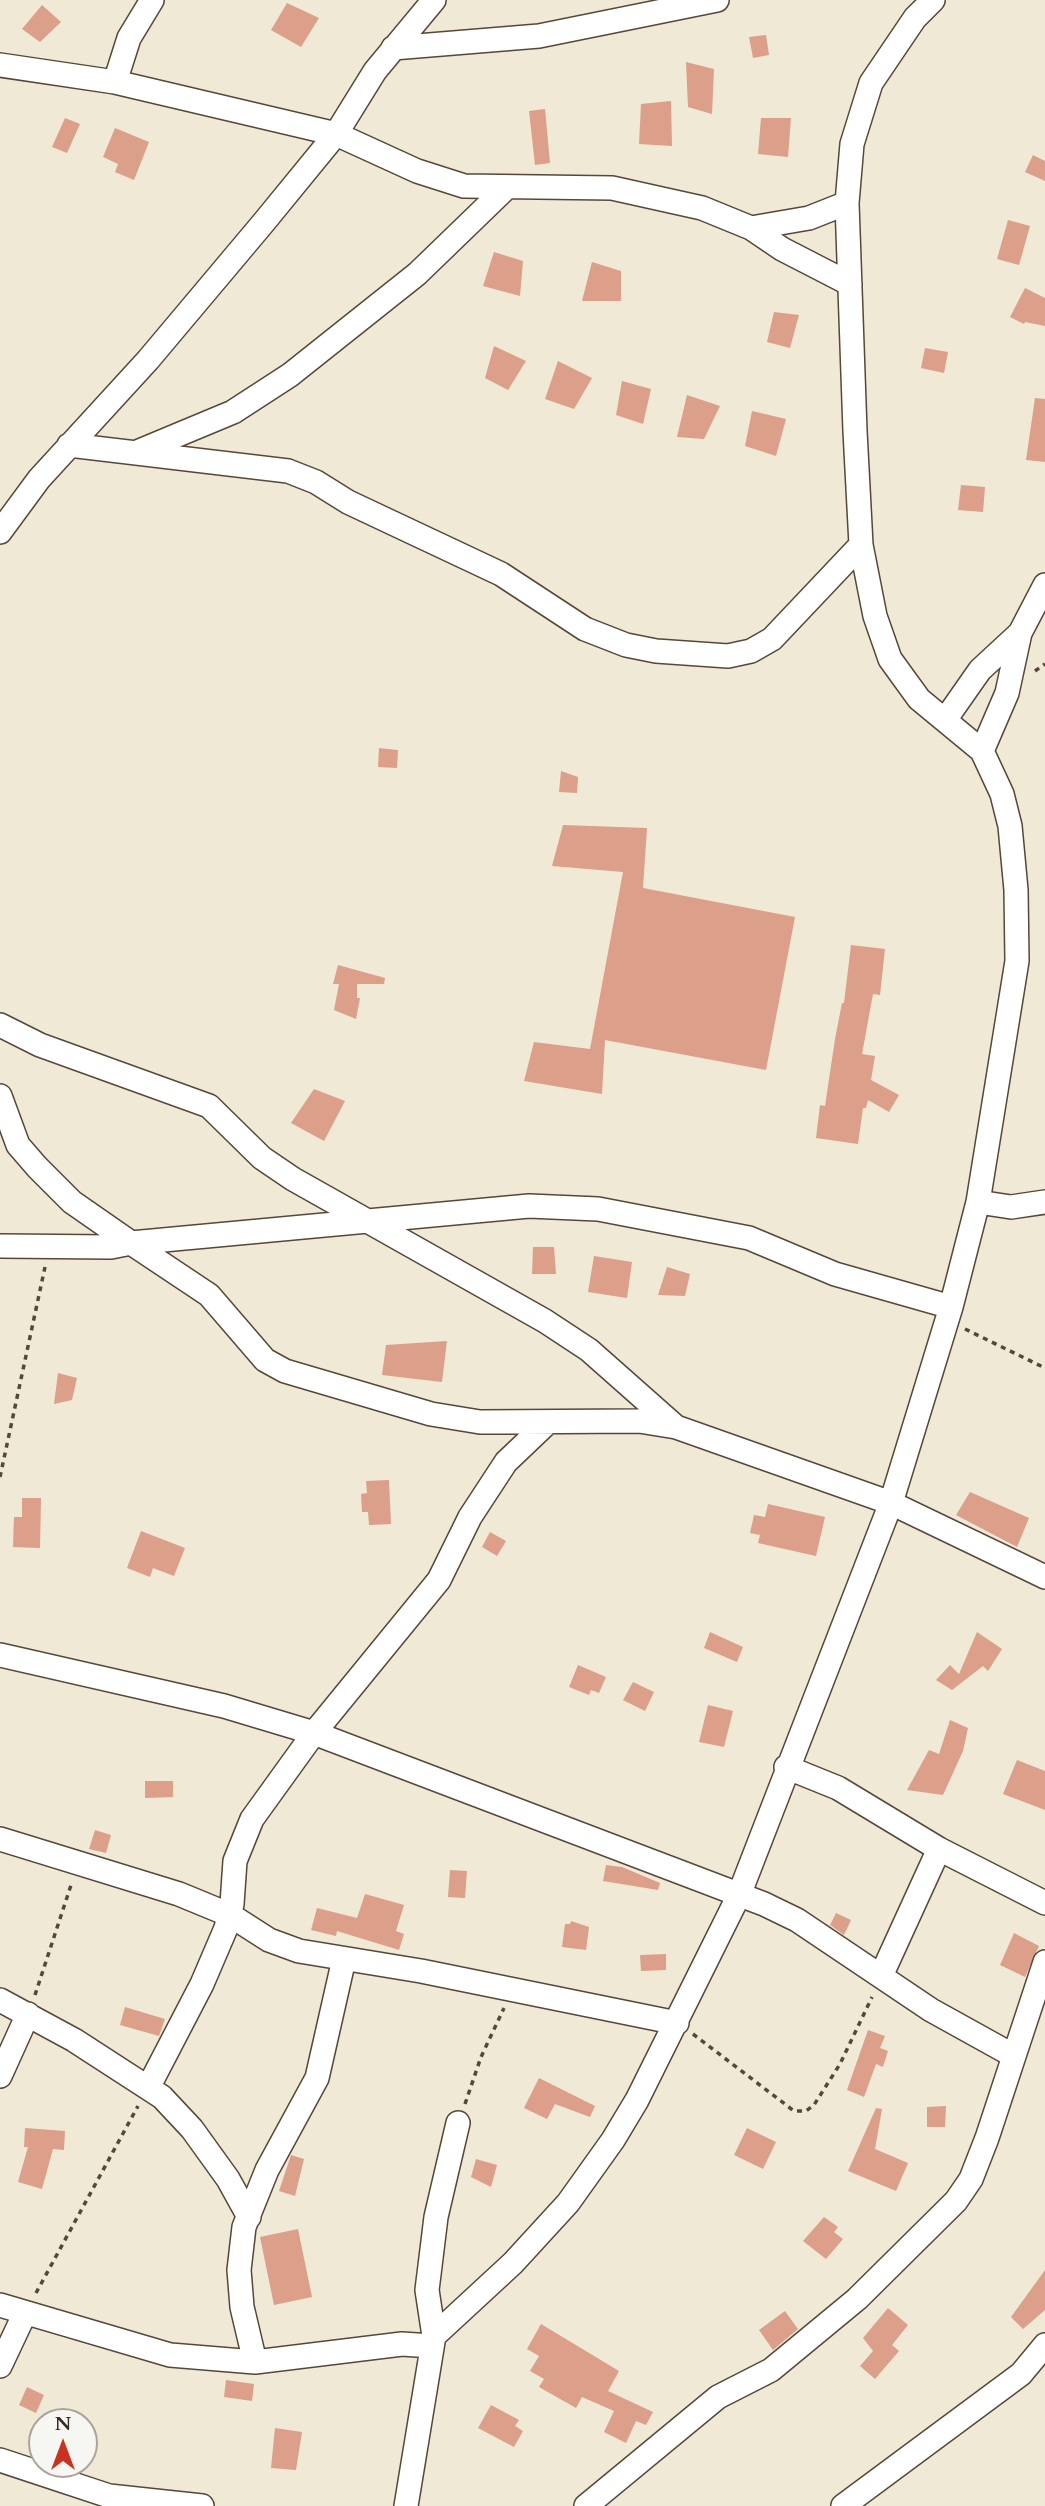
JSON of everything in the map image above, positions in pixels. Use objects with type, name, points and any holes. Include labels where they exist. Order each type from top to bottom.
[{"type":"street","points":[[115,82],[129,38],[152,0]]},
{"type":"street","points":[[0,532],[39,480],[148,360],[336,134],[374,71],[434,0]]},
{"type":"street","points":[[393,48],[539,36],[718,0]]},
{"type":"street","points":[[0,2305],[170,2355],[255,2362],[433,2341],[513,2263],[568,2203],[637,2100],[739,1895],[786,1767],[891,1503],[949,1314],[978,1202],[1017,961],[1010,826],[1002,794],[982,751],[919,699],[890,659],[875,616],[861,545],[847,203],[852,144],[871,83],[915,18],[933,0]]},
{"type":"street","points":[[0,65],[115,82],[336,134],[444,182],[464,186],[612,188],[702,208],[751,228],[782,249],[850,284]]},
{"type":"street","points":[[134,453],[233,412],[290,375],[417,274],[506,187]]},
{"type":"street","points":[[751,228],[809,218],[847,203]]},
{"type":"street","points":[[69,446],[288,471],[501,574],[585,629],[626,645],[656,652],[728,656],[751,651],[772,639],[861,545]]},
{"type":"street","points":[[982,751],[1007,692],[1020,634],[1045,585]]},
{"type":"street","points":[[945,720],[980,670],[1020,634]]},
{"type":"street","points":[[0,1026],[40,1045],[209,1106],[262,1158],[363,1220],[545,1321],[589,1350],[676,1427]]},
{"type":"street","points":[[0,1096],[18,1145],[72,1202],[209,1295],[265,1360],[285,1371],[431,1414],[489,1422],[639,1421],[676,1427],[891,1503],[1045,1577]]},
{"type":"street","points":[[978,1202],[1011,1207],[1045,1202]]},
{"type":"street","points":[[0,1246],[111,1247],[363,1220],[443,1216],[529,1206],[598,1209],[749,1238],[835,1274],[949,1314]]},
{"type":"street","points":[[149,2086],[202,1984],[230,1915],[235,1861],[253,1819],[314,1733],[416,1612],[439,1580],[470,1517],[506,1462],[548,1422]]},
{"type":"street","points":[[0,1655],[224,1706],[314,1733],[739,1895],[797,1920],[931,2010],[1014,2056]]},
{"type":"street","points":[[786,1767],[838,1788],[939,1849],[1045,1903]]},
{"type":"street","points":[[0,1839],[179,1894],[230,1915],[269,1940],[299,1951],[677,2023]]},
{"type":"street","points":[[881,1976],[939,1849]]},
{"type":"street","points":[[255,2362],[242,2307],[239,2270],[244,2227],[267,2170],[317,2078],[344,1959]]},
{"type":"street","points":[[586,2506],[718,2397],[771,2370],[857,2299],[956,2201],[971,2179],[988,2138],[1045,1962]]},
{"type":"street","points":[[0,2000],[149,2086],[192,2129],[228,2179],[249,2217]]},
{"type":"street","points":[[0,2076],[28,2014]]},
{"type":"street","points":[[406,2506],[433,2341],[428,2301],[436,2217],[458,2123]]},
{"type":"street","points":[[0,2366],[25,2313]]},
{"type":"street","points":[[843,2506],[1020,2374],[1045,2345]]},
{"type":"street","points":[[0,2460],[109,2496],[202,2506]]},
{"type":"path","points":[[0,1477],[50,1247]]},
{"type":"path","points":[[949,1314],[1045,1368]]},
{"type":"path","points":[[28,2014],[79,1864]]},
{"type":"path","points":[[677,2023],[794,2111],[806,2111],[814,2105],[841,2064],[881,1976]]},
{"type":"path","points":[[458,2123],[481,2057],[512,1990]]},
{"type":"path","points":[[25,2313],[149,2086]]},
{"type":"building","points":[[287,3],[319,18],[301,47],[271,30]]},
{"type":"building","points":[[42,5],[61,22],[40,42],[22,29]]},
{"type":"building","points":[[766,35],[769,55],[753,58],[749,37]]},
{"type":"building","points":[[686,62],[714,69],[712,114],[688,107]]},
{"type":"building","points":[[671,101],[672,146],[639,144],[641,104]]},
{"type":"building","points":[[545,109],[550,163],[535,165],[529,111]]},
{"type":"building","points":[[65,118],[80,124],[67,153],[52,147]]},
{"type":"building","points":[[761,118],[791,118],[788,157],[758,154]]},
{"type":"building","points":[[115,128],[149,142],[134,180],[115,172],[118,164],[103,157]]},
{"type":"building","points":[[1033,155],[1045,161],[1045,181],[1025,172]]},
{"type":"building","points":[[1008,220],[1030,226],[1019,265],[997,259]]},
{"type":"building","points":[[494,252],[523,261],[520,296],[483,286]]},
{"type":"building","points":[[592,262],[621,271],[621,301],[582,301]]},
{"type":"building","points":[[1025,288],[1045,298],[1045,326],[1024,324],[1010,317]]},
{"type":"building","points":[[774,312],[799,315],[790,348],[767,342]]},
{"type":"building","points":[[494,346],[526,361],[508,390],[485,378]]},
{"type":"building","points":[[925,348],[948,352],[944,373],[921,368]]},
{"type":"building","points":[[558,361],[592,378],[574,409],[545,399]]},
{"type":"building","points":[[622,381],[651,389],[643,424],[616,415]]},
{"type":"building","points":[[687,395],[720,406],[704,439],[677,437]]},
{"type":"building","points":[[1035,398],[1045,399],[1045,462],[1026,460]]},
{"type":"building","points":[[752,411],[786,419],[776,456],[745,446]]},
{"type":"building","points":[[961,485],[985,487],[983,512],[958,510]]},
{"type":"building","points":[[379,748],[398,750],[397,768],[378,767]]},
{"type":"building","points":[[561,771],[578,777],[577,793],[559,792]]},
{"type":"building","points":[[563,825],[647,828],[643,888],[795,917],[766,1070],[605,1040],[602,1094],[524,1081],[534,1042],[590,1049],[623,872],[552,866]]},
{"type":"building","points":[[851,945],[885,949],[880,995],[873,994],[862,1054],[875,1056],[871,1080],[899,1095],[889,1112],[868,1100],[866,1108],[863,1108],[858,1144],[816,1138],[820,1105],[825,1106],[835,1039],[844,1003]]},
{"type":"building","points":[[338,965],[385,978],[384,984],[357,984],[357,998],[360,998],[356,1019],[334,1010],[339,984],[333,984]]},
{"type":"building","points":[[314,1089],[345,1101],[324,1141],[291,1123]]},
{"type":"building","points":[[533,1247],[554,1247],[556,1274],[532,1274]]},
{"type":"building","points":[[594,1256],[632,1262],[627,1298],[588,1292]]},
{"type":"building","points":[[667,1267],[690,1274],[685,1296],[658,1295]]},
{"type":"building","points":[[447,1341],[442,1382],[382,1375],[386,1345]]},
{"type":"building","points":[[58,1373],[77,1378],[72,1400],[54,1404]]},
{"type":"building","points":[[389,1480],[391,1524],[369,1525],[368,1512],[362,1512],[361,1494],[367,1493],[366,1481]]},
{"type":"building","points":[[970,1492],[1029,1518],[1017,1547],[956,1515]]},
{"type":"building","points":[[22,1498],[41,1498],[40,1548],[13,1547],[14,1517],[22,1517]]},
{"type":"building","points":[[768,1504],[825,1517],[816,1556],[758,1543],[760,1535],[750,1533],[754,1515],[765,1517]]},
{"type":"building","points":[[141,1531],[185,1548],[174,1576],[153,1568],[150,1577],[127,1568]]},
{"type":"building","points":[[490,1532],[506,1541],[497,1556],[482,1547]]},
{"type":"building","points":[[710,1632],[743,1647],[737,1662],[704,1648]]},
{"type":"building","points":[[977,1632],[1002,1649],[988,1671],[983,1666],[952,1690],[936,1680],[950,1665],[959,1674]]},
{"type":"building","points":[[578,1665],[606,1677],[599,1693],[591,1690],[589,1695],[569,1687]]},
{"type":"building","points":[[633,1682],[654,1692],[645,1711],[623,1700]]},
{"type":"building","points":[[708,1705],[733,1711],[724,1747],[699,1742]]},
{"type":"building","points":[[950,1720],[968,1728],[963,1751],[943,1795],[907,1790],[929,1750],[939,1754]]},
{"type":"building","points":[[1017,1760],[1045,1771],[1045,1810],[1003,1794]]},
{"type":"building","points":[[145,1781],[173,1781],[173,1797],[145,1798]]},
{"type":"building","points":[[95,1830],[111,1835],[106,1853],[89,1849]]},
{"type":"building","points":[[606,1865],[622,1867],[660,1883],[658,1890],[603,1881]]},
{"type":"building","points":[[450,1870],[467,1871],[465,1898],[448,1897]]},
{"type":"building","points":[[365,1894],[404,1905],[396,1931],[404,1934],[399,1950],[337,1931],[336,1936],[311,1930],[317,1908],[357,1918]]},
{"type":"building","points":[[836,1913],[851,1920],[844,1935],[830,1925]]},
{"type":"building","points":[[571,1921],[589,1927],[586,1950],[562,1947],[565,1924],[570,1924]]},
{"type":"building","points":[[1014,1933],[1039,1946],[1025,1977],[1000,1965]]},
{"type":"building","points":[[666,1954],[666,1970],[641,1971],[640,1955]]},
{"type":"building","points":[[125,2007],[165,2019],[159,2036],[120,2025]]},
{"type":"building","points":[[868,2030],[885,2036],[880,2048],[888,2051],[883,2067],[876,2064],[864,2097],[847,2090]]},
{"type":"building","points":[[539,2078],[595,2106],[590,2117],[555,2104],[547,2119],[524,2108]]},
{"type":"building","points":[[946,2106],[945,2127],[927,2127],[927,2107]]},
{"type":"building","points":[[876,2108],[882,2109],[875,2149],[908,2163],[896,2191],[848,2171]]},
{"type":"building","points":[[25,2128],[65,2131],[64,2150],[53,2149],[42,2189],[18,2182],[28,2147],[24,2147]]},
{"type":"building","points":[[747,2128],[776,2142],[763,2169],[734,2155]]},
{"type":"building","points":[[291,2155],[304,2159],[295,2196],[279,2191]]},
{"type":"building","points":[[476,2159],[497,2165],[491,2187],[471,2177]]},
{"type":"building","points":[[824,2217],[838,2227],[834,2232],[843,2239],[826,2259],[803,2241]]},
{"type":"building","points":[[298,2229],[312,2297],[274,2305],[260,2237]]},
{"type":"building","points":[[1045,2270],[1045,2310],[1023,2329],[1011,2317]]},
{"type":"building","points":[[888,2308],[908,2325],[892,2345],[899,2351],[875,2379],[860,2366],[873,2351],[863,2338]]},
{"type":"building","points":[[785,2311],[798,2329],[773,2350],[759,2330]]},
{"type":"building","points":[[541,2324],[619,2371],[608,2391],[653,2412],[646,2425],[636,2421],[626,2443],[604,2432],[614,2411],[582,2397],[576,2408],[539,2387],[544,2379],[530,2371],[539,2356],[527,2349]]},
{"type":"building","points":[[226,2380],[254,2384],[252,2401],[224,2397]]},
{"type":"building","points":[[27,2387],[44,2395],[38,2408],[28,2409],[19,2405]]},
{"type":"building","points":[[491,2405],[519,2420],[515,2426],[523,2431],[514,2447],[478,2428]]},
{"type":"building","points":[[275,2428],[302,2432],[296,2470],[271,2468]]}]
